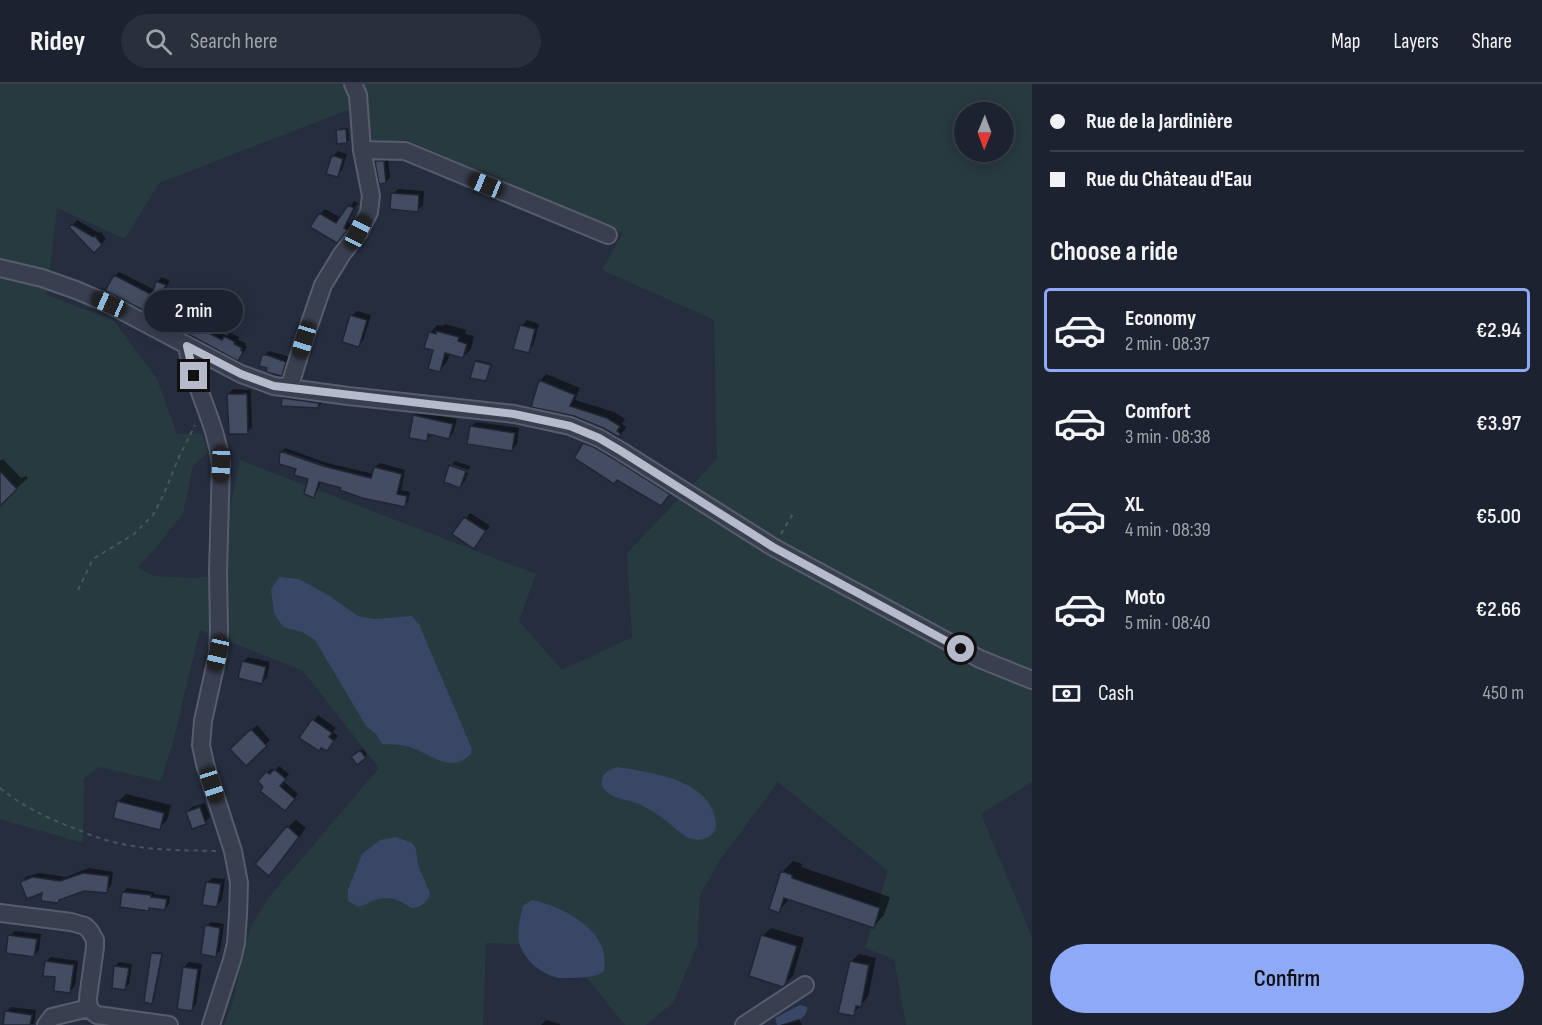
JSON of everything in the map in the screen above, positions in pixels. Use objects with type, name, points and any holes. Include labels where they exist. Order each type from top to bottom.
[{"type":"street","points":[[289,388],[323,285],[369,212],[371,196],[362,150],[358,95],[353,84]]},
{"type":"street","points":[[362,150],[405,151],[608,236]]},
{"type":"street","points":[[0,268],[42,278],[109,304],[241,374],[274,386],[514,414],[570,426],[599,438],[621,451],[773,547],[980,659],[1032,680]]},
{"type":"street","points":[[187,346],[194,376],[213,424],[221,464],[218,653],[203,721],[201,745],[233,851],[239,884],[236,943],[211,1025]]},
{"type":"street","points":[[0,913],[71,922],[85,927],[95,940],[88,998],[89,1008],[97,1015],[169,1025]]},
{"type":"street","points":[[744,1025],[806,985]]},
{"type":"street","points":[[46,1025],[52,1017],[89,1008]]},
{"type":"path","points":[[78,590],[93,559],[134,534],[153,515],[179,457],[206,407]]},
{"type":"path","points":[[773,547],[794,512]]},
{"type":"path","points":[[0,788],[13,799],[44,816],[103,839],[137,847],[168,850],[233,851]]},
{"type":"shaded area","points":[[0,84],[1032,84],[1032,782],[981,814],[1032,937],[1032,1025],[906,1025],[894,959],[865,948],[888,871],[778,782],[720,860],[700,895],[697,946],[673,1003],[646,1025],[625,1025],[561,946],[486,943],[483,1025],[224,1025],[232,1004],[250,928],[269,897],[379,768],[302,670],[200,630],[173,742],[161,781],[98,767],[84,779],[83,843],[0,819]],"holes":[[[358,106],[372,144],[407,140],[623,233],[602,270],[714,320],[717,459],[627,553],[632,637],[562,670],[519,621],[536,574],[240,460],[230,507],[225,574],[193,578],[154,576],[138,567],[183,514],[193,466],[208,452],[202,433],[177,434],[157,379],[113,320],[47,295],[57,208],[125,239],[159,183]]]},
{"type":"water","points":[[279,577],[299,579],[330,596],[358,616],[375,619],[412,616],[419,624],[472,749],[471,754],[454,763],[438,760],[406,746],[382,744],[376,734],[366,726],[315,640],[302,632],[283,627],[274,613],[271,590]]},
{"type":"water","points":[[618,767],[664,776],[686,784],[711,806],[716,822],[715,830],[705,839],[691,839],[647,808],[611,795],[603,788],[603,777],[609,770]]},
{"type":"water","points":[[396,837],[412,843],[416,849],[418,865],[430,893],[427,900],[420,906],[411,908],[397,900],[386,898],[361,906],[348,901],[348,890],[362,854],[380,840]]},
{"type":"water","points":[[532,900],[562,910],[582,922],[597,938],[603,950],[604,971],[590,977],[559,978],[540,970],[529,961],[521,949],[518,933],[523,906]]},
{"type":"water","points":[[800,1005],[807,1007],[801,1019],[777,1025],[775,1018]]},
{"type":"building","points":[[346,129],[347,143],[337,144],[336,130]]},
{"type":"building","points":[[332,155],[343,159],[338,177],[326,174]]},
{"type":"building","points":[[375,161],[384,161],[386,183],[379,184]]},
{"type":"building","points":[[391,193],[419,195],[418,212],[390,209]]},
{"type":"building","points":[[348,205],[354,208],[344,228],[348,230],[337,243],[310,227],[319,213],[336,223]]},
{"type":"building","points":[[71,224],[95,236],[102,245],[94,253],[69,227]]},
{"type":"building","points":[[114,275],[152,295],[156,281],[166,285],[159,298],[181,311],[179,316],[194,325],[222,340],[224,336],[235,342],[234,344],[242,348],[243,352],[238,361],[146,310],[105,291]]},
{"type":"building","points":[[350,315],[367,320],[359,347],[342,342]]},
{"type":"building","points":[[520,325],[535,329],[529,353],[513,349]]},
{"type":"building","points":[[436,331],[459,337],[458,341],[467,344],[463,358],[445,353],[440,372],[428,369],[433,350],[424,348],[429,332],[436,334]]},
{"type":"building","points":[[262,355],[286,362],[282,376],[266,372],[267,368],[259,366]]},
{"type":"building","points":[[475,361],[491,365],[486,381],[470,378]]},
{"type":"building","points":[[539,380],[575,395],[570,406],[607,418],[620,426],[617,431],[621,434],[619,437],[574,416],[531,407]]},
{"type":"building","points":[[227,394],[247,394],[248,434],[229,434]]},
{"type":"building","points":[[282,398],[319,403],[318,408],[281,406]]},
{"type":"building","points":[[413,415],[453,424],[449,439],[428,434],[427,441],[409,438]]},
{"type":"building","points":[[470,426],[515,433],[512,451],[467,444]]},
{"type":"building","points":[[583,443],[594,447],[670,494],[661,506],[617,480],[614,484],[574,458]]},
{"type":"building","points":[[280,451],[323,466],[371,478],[374,467],[402,474],[397,494],[407,496],[405,507],[362,498],[340,490],[341,488],[319,482],[314,498],[304,494],[308,479],[294,475],[296,469],[279,464]]},
{"type":"building","points":[[449,465],[466,471],[460,488],[444,482]]},
{"type":"building","points":[[0,471],[17,489],[0,506]]},
{"type":"building","points":[[464,517],[486,531],[474,549],[452,534]]},
{"type":"building","points":[[242,661],[266,667],[262,684],[238,678]]},
{"type":"building","points":[[312,719],[332,733],[329,737],[334,741],[327,751],[321,748],[319,751],[299,738]]},
{"type":"building","points":[[251,729],[267,746],[246,766],[230,749]]},
{"type":"building","points":[[360,750],[366,758],[357,765],[351,757]]},
{"type":"building","points":[[274,769],[286,779],[280,786],[295,799],[285,811],[260,791],[263,787],[258,781],[266,772],[270,774]]},
{"type":"building","points":[[117,801],[164,813],[160,830],[113,818]]},
{"type":"building","points":[[200,807],[206,824],[192,829],[186,812]]},
{"type":"building","points":[[287,826],[299,837],[269,876],[255,864]]},
{"type":"building","points":[[781,871],[792,875],[792,878],[880,908],[874,928],[784,898],[779,913],[769,909]]},
{"type":"building","points":[[83,873],[109,876],[107,893],[84,891],[59,900],[58,903],[41,901],[42,893],[27,899],[20,882],[33,877],[60,881]]},
{"type":"building","points":[[206,882],[221,884],[217,907],[202,905]]},
{"type":"building","points":[[122,892],[167,899],[165,910],[149,908],[149,911],[120,907]]},
{"type":"building","points":[[205,925],[220,928],[216,957],[201,954]]},
{"type":"building","points":[[8,935],[37,939],[34,957],[6,953]]},
{"type":"building","points":[[761,935],[797,946],[783,987],[749,976]]},
{"type":"building","points":[[151,953],[162,954],[152,1004],[144,1002]]},
{"type":"building","points":[[45,961],[74,965],[70,993],[54,991],[55,977],[43,976]]},
{"type":"building","points":[[850,961],[869,965],[861,1007],[856,1006],[854,1016],[838,1013]]},
{"type":"building","points":[[114,966],[129,968],[125,990],[112,988]]},
{"type":"building","points":[[183,967],[198,969],[192,1011],[177,1009]]},
{"type":"building","points":[[5,1011],[32,1015],[30,1025],[3,1025]]},
{"type":"route","points":[[194,376],[187,346],[241,374],[274,386],[514,414],[570,426],[599,438],[621,451],[773,547],[961,649]]}]
